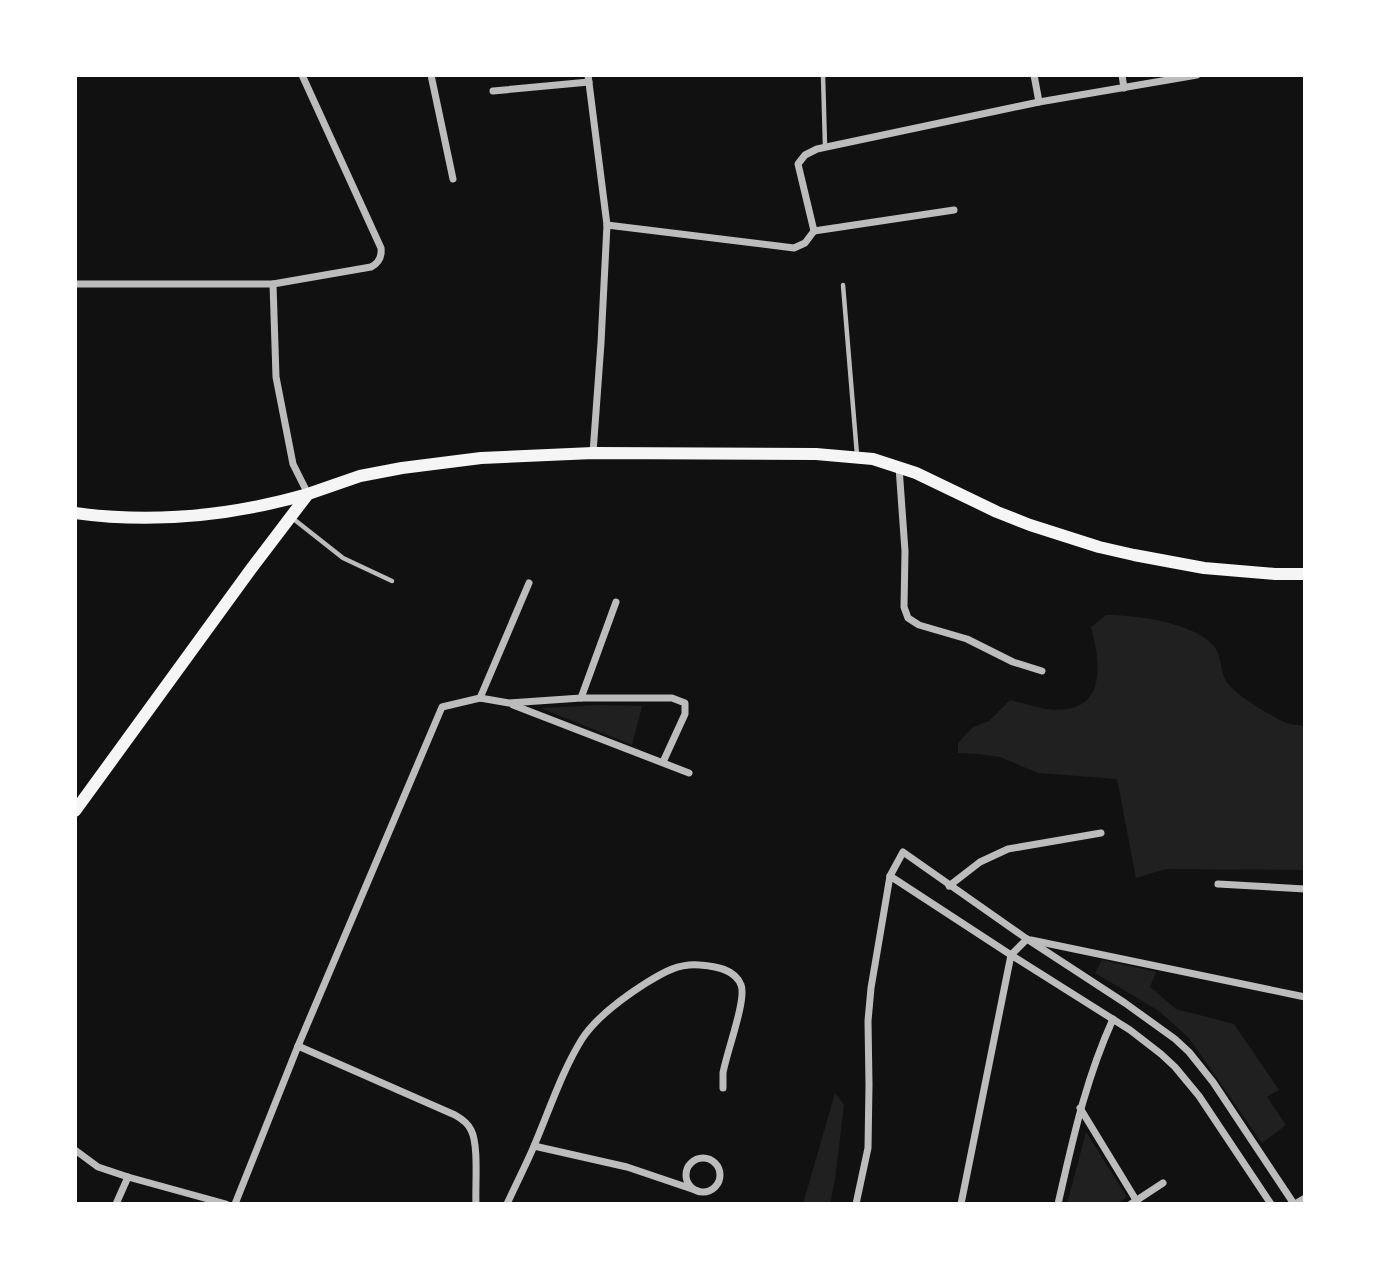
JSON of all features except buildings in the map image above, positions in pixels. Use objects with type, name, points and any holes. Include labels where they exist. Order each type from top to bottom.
[{"type":"main road","points":[[75,513],[124,518],[184,517],[247,510],[308,494],[360,476],[481,458],[593,453],[816,454],[873,459],[899,467],[997,512],[1099,547],[1204,568],[1305,574]]},
{"type":"main road","points":[[75,811],[308,494]]},
{"type":"street","points":[[75,284],[273,284],[371,267],[378,262],[381,248],[302,75]]},
{"type":"street","points":[[431,75],[453,179]]},
{"type":"street","points":[[1034,75],[1039,102]]},
{"type":"street","points":[[1122,75],[1124,88]]},
{"type":"street","points":[[814,231],[798,164],[810,152],[1039,102],[1197,75]]},
{"type":"street","points":[[493,91],[589,78],[607,225],[593,453]]},
{"type":"street","points":[[607,225],[794,248],[805,243],[814,231],[954,211]]},
{"type":"street","points":[[273,284],[276,377],[293,464],[308,494]]},
{"type":"street","points":[[899,467],[905,551],[904,607],[908,618],[919,625],[967,639],[1013,662],[1042,671]]},
{"type":"street","points":[[480,698],[529,583]]},
{"type":"street","points":[[581,698],[617,602]]},
{"type":"street","points":[[235,1204],[298,1046],[442,707],[480,698],[509,703],[689,773]]},
{"type":"street","points":[[509,703],[581,698],[672,698],[685,703],[685,714],[663,762]]},
{"type":"street","points":[[950,886],[980,862],[1008,849],[1101,833]]},
{"type":"street","points":[[856,1204],[867,1148],[870,999],[890,876],[903,852],[1027,939],[1158,1025],[1189,1052],[1213,1082],[1295,1204],[1305,1198]]},
{"type":"street","points":[[890,876],[1146,1041],[1187,1081],[1271,1204]]},
{"type":"street","points":[[1218,884],[1305,888]]},
{"type":"street","points":[[961,1204],[1011,955],[1027,939]]},
{"type":"street","points":[[1027,939],[1305,997]]},
{"type":"street","points":[[507,1204],[553,1099],[583,1039],[610,1010],[639,988],[677,966],[697,964],[727,970],[742,986],[742,999],[723,1074],[723,1088]]},
{"type":"street","points":[[1058,1204],[1080,1108],[1093,1066],[1113,1019]]},
{"type":"street","points":[[298,1046],[466,1122],[474,1139],[476,1204]]},
{"type":"street","points":[[1080,1108],[1134,1202],[1163,1183]]},
{"type":"street","points":[[534,1146],[627,1167],[698,1191],[709,1191],[720,1179],[719,1168],[706,1158],[695,1161],[688,1169],[687,1180],[698,1191]]},
{"type":"street","points":[[75,1150],[98,1167],[204,1201],[223,1203]]},
{"type":"street","points":[[116,1204],[128,1177]]},
{"type":"lane","points":[[823,75],[825,147]]},
{"type":"lane","points":[[843,285],[857,458]]},
{"type":"lane","points":[[291,517],[343,558],[392,581]]},
{"type":"shaded area","points":[[1106,615],[1132,616],[1163,622],[1205,638],[1217,650],[1224,677],[1230,686],[1284,722],[1305,726],[1305,870],[1166,869],[1136,878],[1117,779],[1038,773],[1000,757],[958,753],[958,743],[973,727],[989,721],[1010,700],[1047,709],[1066,709],[1080,705],[1090,697],[1097,672],[1091,627]]},
{"type":"shaded area","points":[[642,706],[632,745],[541,708]]},
{"type":"shaded area","points":[[1102,960],[1156,972],[1150,987],[1176,1009],[1234,1024],[1279,1090],[1267,1097],[1286,1125],[1262,1143],[1189,1038],[1159,1011],[1095,973]]},
{"type":"shaded area","points":[[835,1093],[844,1105],[830,1204],[803,1204]]},
{"type":"shaded area","points":[[1086,1132],[1127,1197],[1117,1204],[1067,1204]]}]
